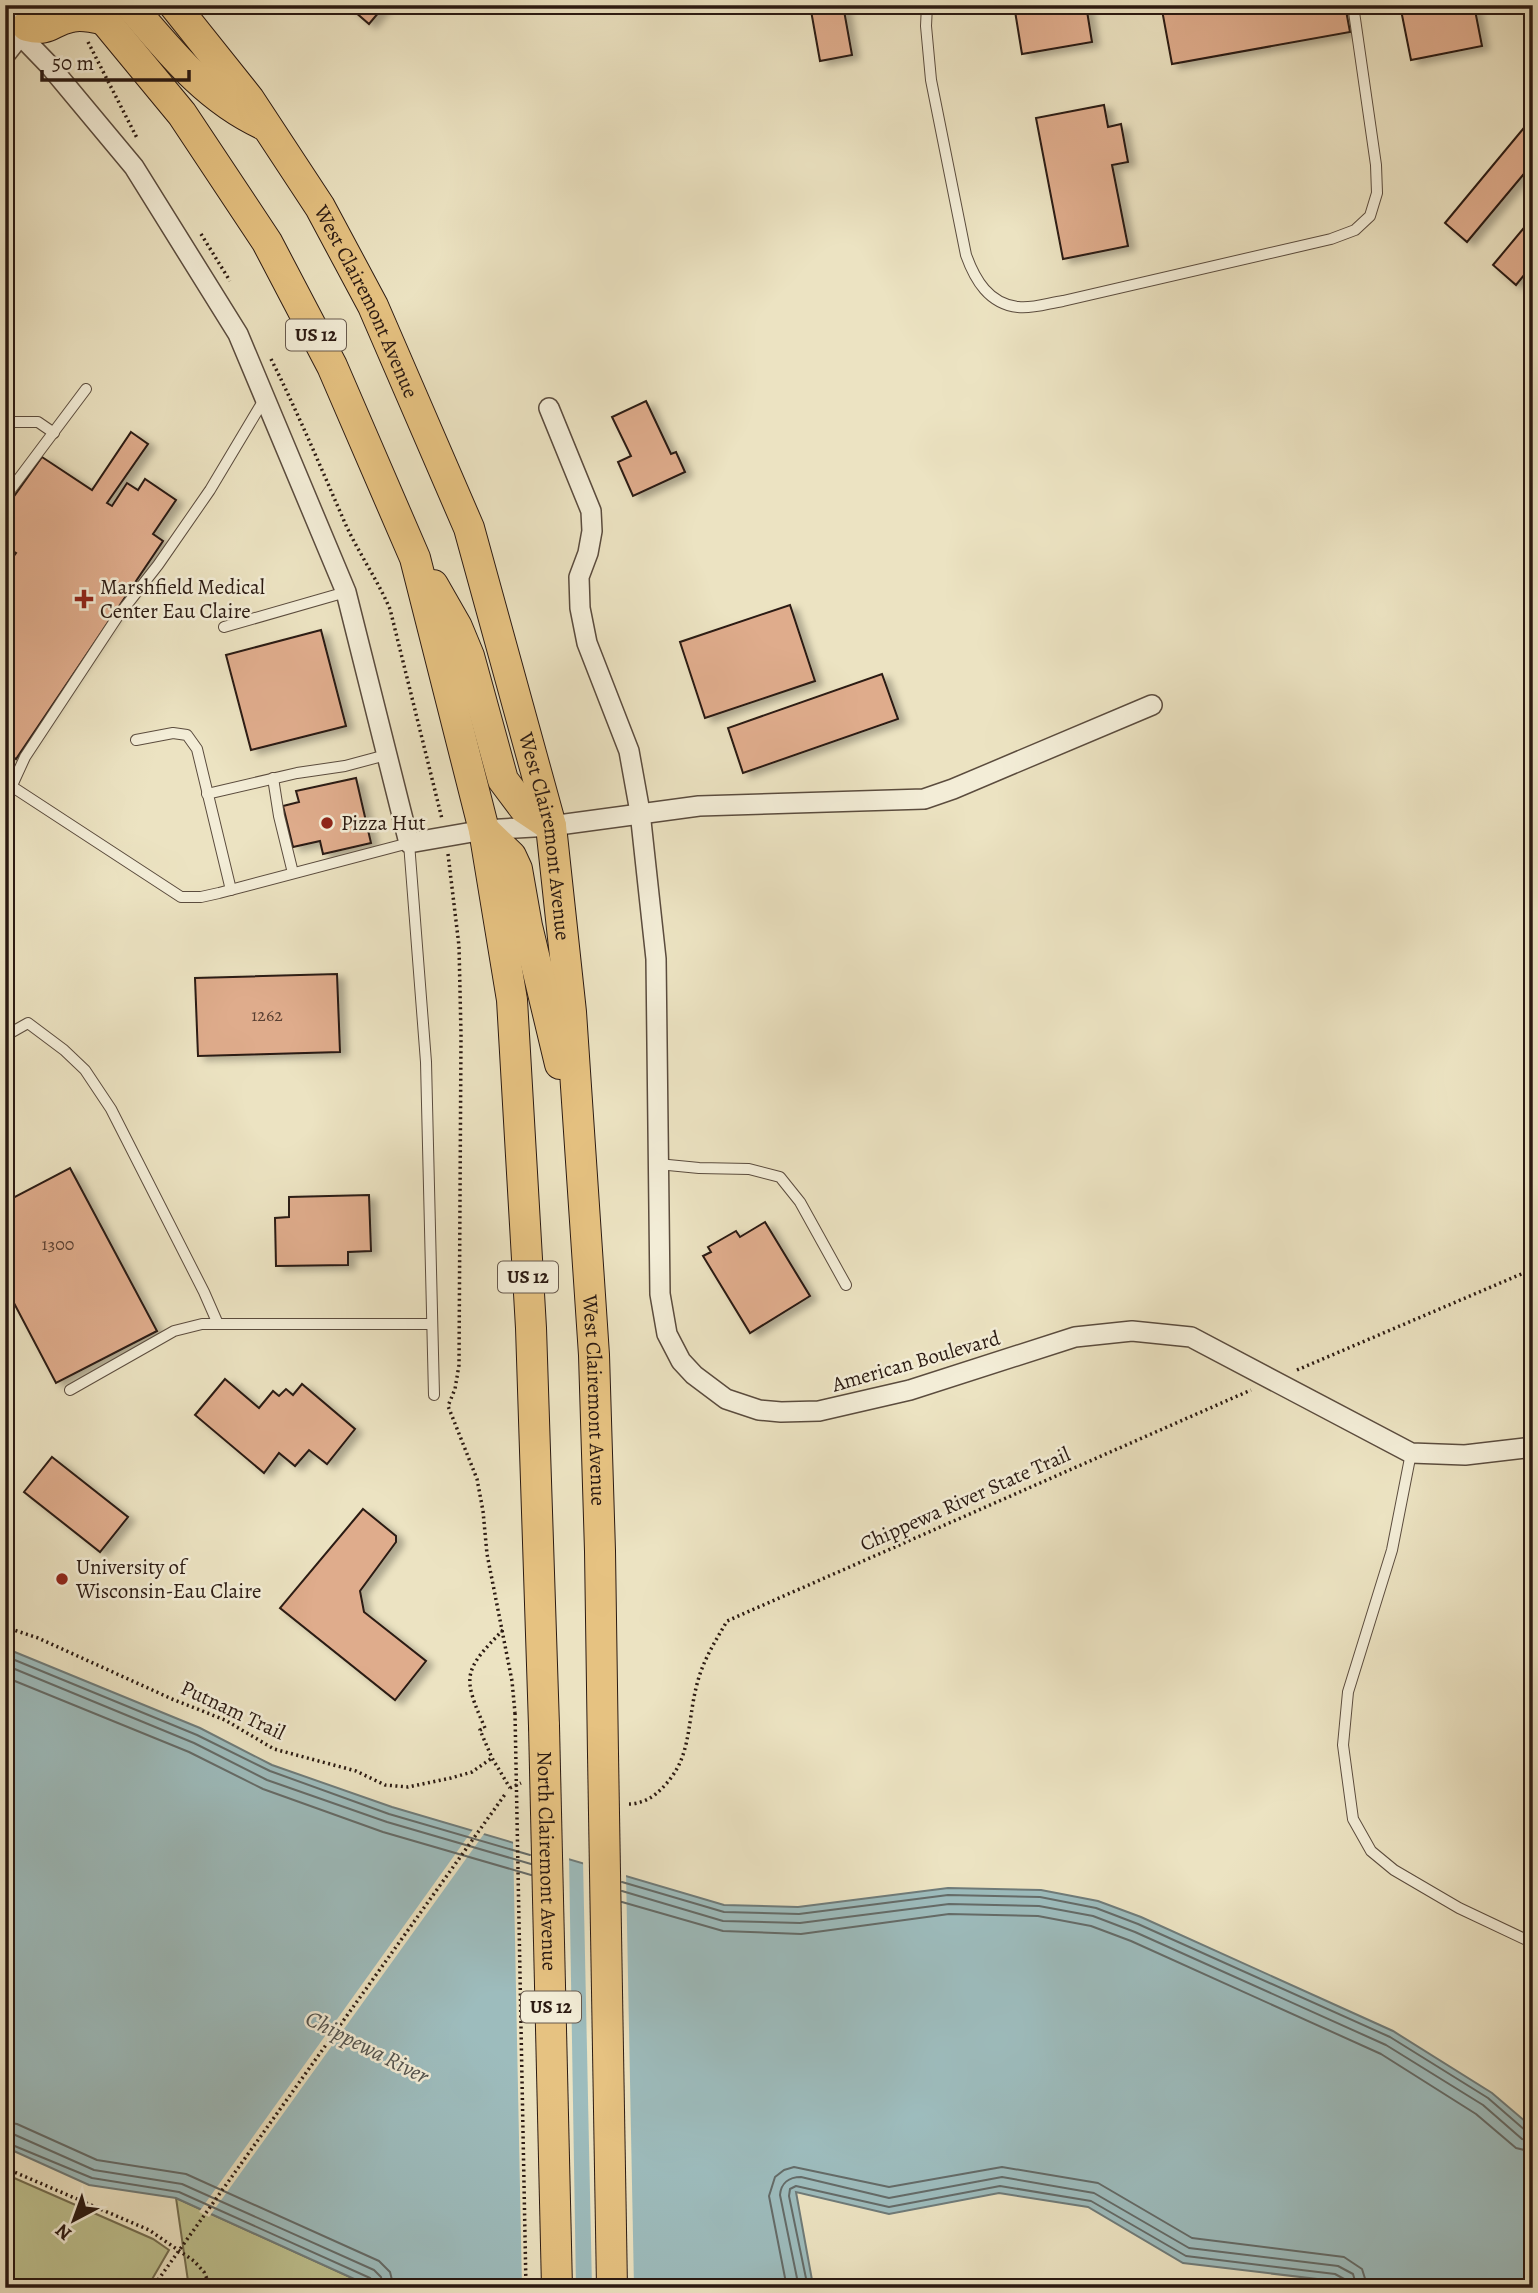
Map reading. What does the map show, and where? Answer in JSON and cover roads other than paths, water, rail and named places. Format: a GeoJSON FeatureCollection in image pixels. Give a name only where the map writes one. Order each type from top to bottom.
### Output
{"type":"FeatureCollection","features":[{"type":"Feature","properties":{"kind":"main road","name":"West Clairemont Avenue"},"geometry":{"type":"LineString","coordinates":[[174,5],[249,99],[320,207],[373,306],[469,528],[551,826],[571,1012],[594,1355],[600,1551],[612,2288]]}},
{"type":"Feature","properties":{"kind":"main road"},"geometry":{"type":"LineString","coordinates":[[18,18],[42,29],[69,17],[109,10],[228,106],[267,127]]}},
{"type":"Feature","properties":{"kind":"main road","name":"US 12"},"geometry":{"type":"LineString","coordinates":[[109,10],[267,242],[332,366],[415,558],[484,830]]}},
{"type":"Feature","properties":{"kind":"main road"},"geometry":{"type":"LineString","coordinates":[[415,558],[439,595],[469,656],[503,780],[524,808],[551,826]]}},
{"type":"Feature","properties":{"kind":"main road"},"geometry":{"type":"LineString","coordinates":[[484,830],[511,856],[517,869],[533,951],[579,1139]]}},
{"type":"Feature","properties":{"kind":"main road","name":"North Clairemont Avenue"},"geometry":{"type":"LineString","coordinates":[[484,830],[512,1000],[531,1328],[544,1726],[557,2288]]}},
{"type":"Feature","properties":{"kind":"street"},"geometry":{"type":"LineString","coordinates":[[5,55],[18,18]]}},
{"type":"Feature","properties":{"kind":"street"},"geometry":{"type":"LineString","coordinates":[[18,18],[49,65],[134,167],[238,334],[346,592],[409,843],[484,830],[551,826],[699,806],[924,799],[1152,705]]}},
{"type":"Feature","properties":{"kind":"street","name":"American Boulevard"},"geometry":{"type":"LineString","coordinates":[[549,408],[591,511],[592,531],[588,553],[579,577],[580,608],[587,643],[629,751],[640,813],[656,958],[660,1294],[667,1334],[681,1361],[694,1375],[726,1399],[740,1405],[781,1412],[819,1411],[910,1390],[1075,1337],[1132,1331],[1191,1336],[1411,1453],[1465,1455],[1533,1447]]}},
{"type":"Feature","properties":{"kind":"lane"},"geometry":{"type":"LineString","coordinates":[[927,5],[926,26],[932,80],[965,256],[975,280],[997,301],[1020,308],[1063,301],[1331,239],[1355,230],[1370,216],[1377,184],[1353,5]]}},
{"type":"Feature","properties":{"kind":"lane"},"geometry":{"type":"LineString","coordinates":[[5,497],[86,389]]}},
{"type":"Feature","properties":{"kind":"lane"},"geometry":{"type":"LineString","coordinates":[[5,811],[8,783],[118,616],[158,565],[210,490],[265,398]]}},
{"type":"Feature","properties":{"kind":"lane"},"geometry":{"type":"LineString","coordinates":[[5,422],[38,422],[54,433]]}},
{"type":"Feature","properties":{"kind":"lane"},"geometry":{"type":"LineString","coordinates":[[224,627],[346,592]]}},
{"type":"Feature","properties":{"kind":"lane"},"geometry":{"type":"LineString","coordinates":[[136,740],[173,733],[187,735],[197,749],[231,890]]}},
{"type":"Feature","properties":{"kind":"lane"},"geometry":{"type":"LineString","coordinates":[[207,794],[386,755]]}},
{"type":"Feature","properties":{"kind":"lane"},"geometry":{"type":"LineString","coordinates":[[273,778],[293,873]]}},
{"type":"Feature","properties":{"kind":"lane"},"geometry":{"type":"LineString","coordinates":[[8,783],[176,895],[189,898],[231,890],[409,843],[426,1062],[434,1395]]}},
{"type":"Feature","properties":{"kind":"lane"},"geometry":{"type":"LineString","coordinates":[[5,1036],[28,1023],[85,1070],[125,1133],[218,1324]]}},
{"type":"Feature","properties":{"kind":"lane"},"geometry":{"type":"LineString","coordinates":[[658,1164],[750,1169],[780,1177],[800,1202],[846,1285]]}},
{"type":"Feature","properties":{"kind":"lane"},"geometry":{"type":"LineString","coordinates":[[70,1390],[174,1331],[194,1325],[432,1324]]}},
{"type":"Feature","properties":{"kind":"lane"},"geometry":{"type":"LineString","coordinates":[[1411,1453],[1392,1550],[1348,1692],[1343,1745],[1353,1819],[1371,1852],[1394,1870],[1459,1908],[1533,1943]]}},
{"type":"Feature","properties":{"kind":"water","name":"Chippewa River"},"geometry":{"type":"Polygon","coordinates":[[[5,1648],[200,1728],[272,1765],[392,1807],[724,1905],[798,1907],[948,1888],[1041,1890],[1098,1901],[1141,1917],[1393,2031],[1492,2093],[1533,2128],[1533,2288],[1347,2288],[1334,2281],[1183,2263],[1088,2207],[999,2193],[889,2214],[796,2192],[812,2280],[816,2288],[374,2288],[176,2198],[89,2185],[5,2147],[5,1648]]]}},
{"type":"Feature","properties":{"kind":"place","name":"Marshfield Medical Center Eau Claire"},"geometry":{"type":"Point","coordinates":[84,599]}},
{"type":"Feature","properties":{"kind":"place","name":"Pizza Hut"},"geometry":{"type":"Point","coordinates":[327,823]}},
{"type":"Feature","properties":{"kind":"place","name":"University of Wisconsin-Eau Claire"},"geometry":{"type":"Point","coordinates":[62,1579]}}]}
